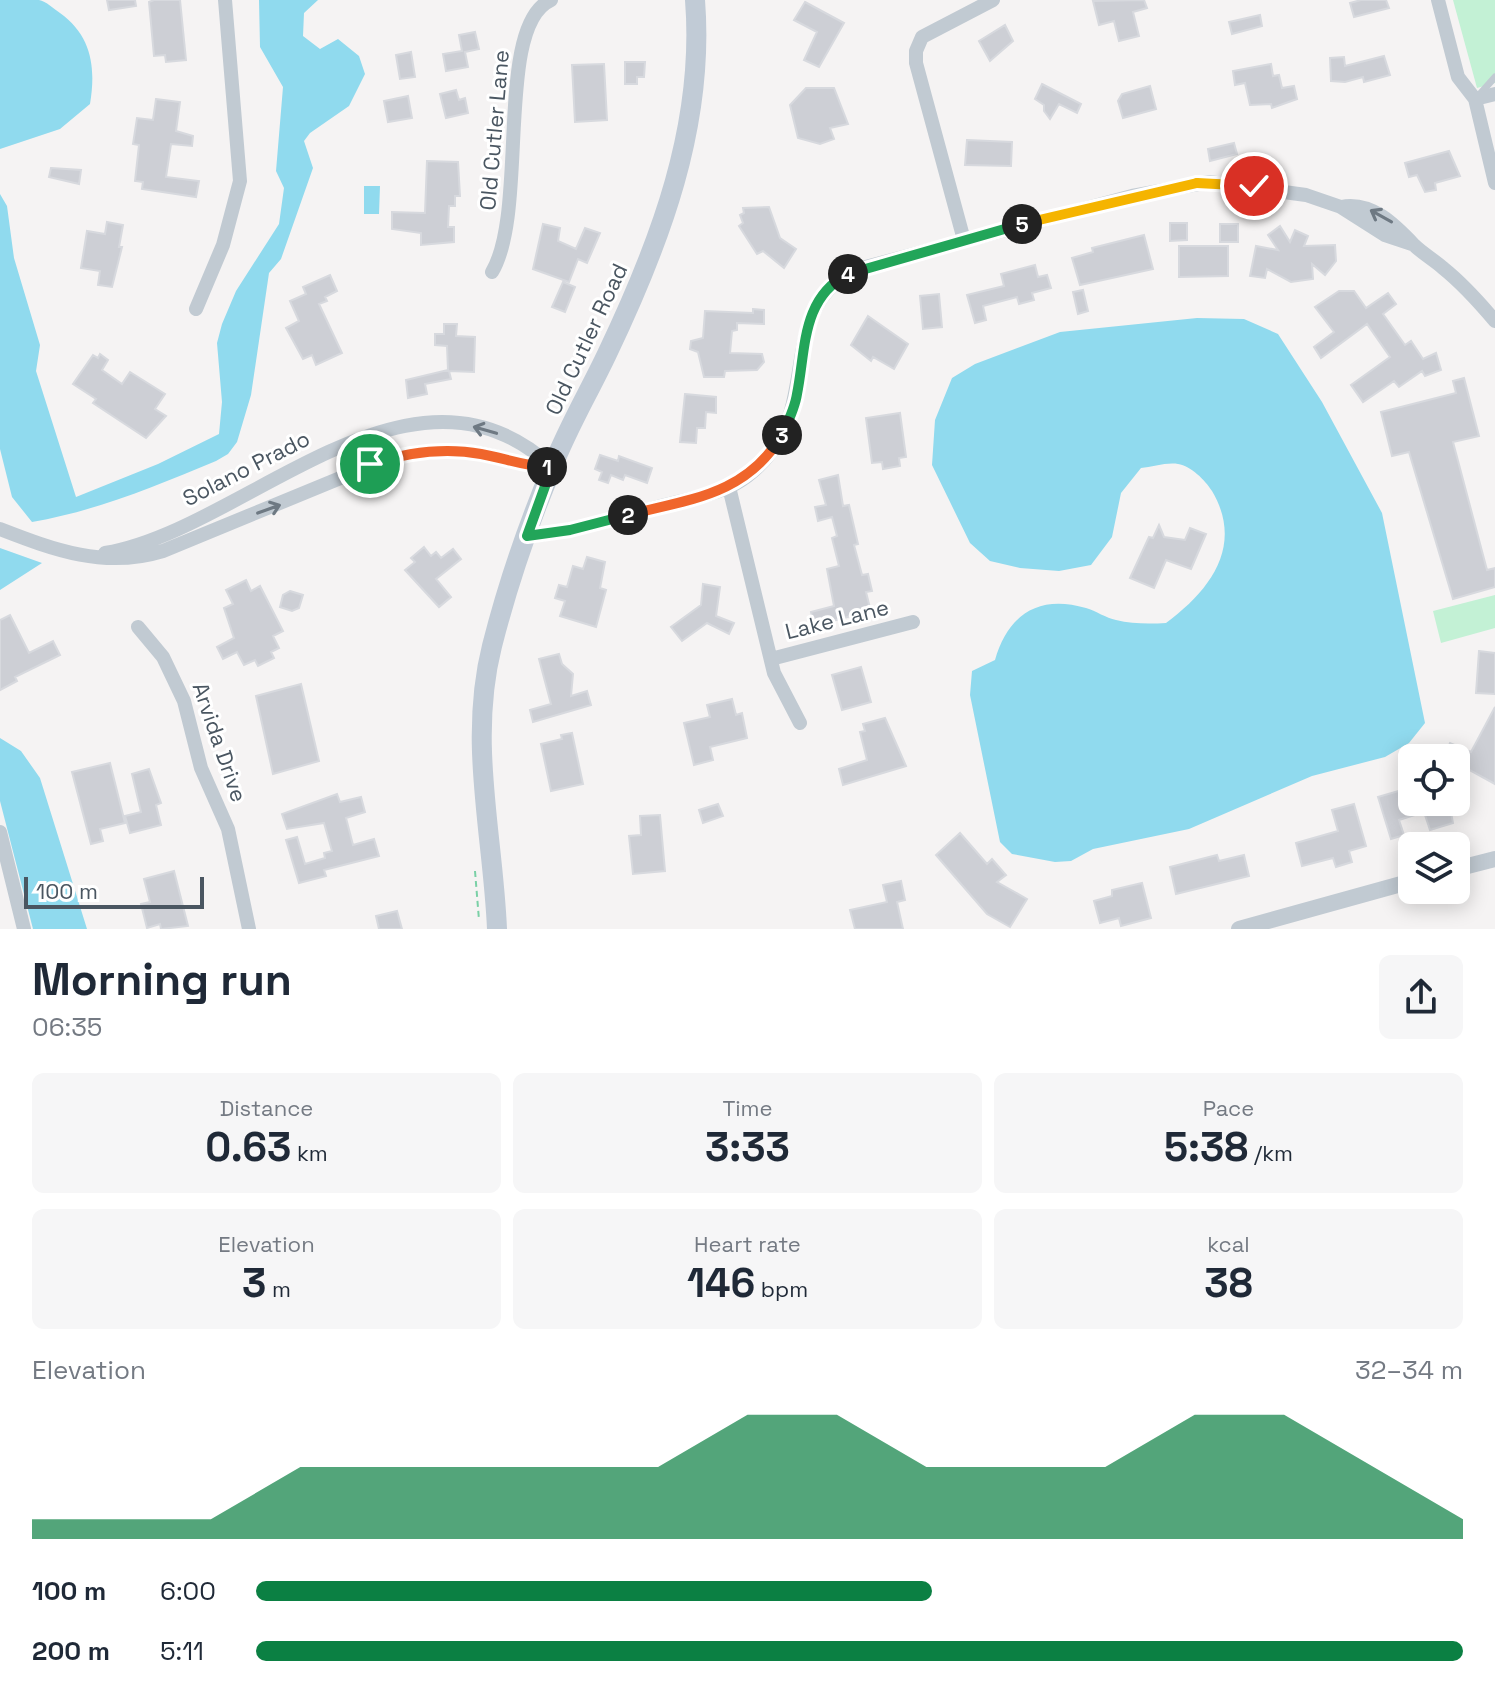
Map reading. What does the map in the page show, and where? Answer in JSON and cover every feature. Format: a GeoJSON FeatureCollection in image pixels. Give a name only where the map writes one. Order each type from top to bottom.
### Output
{"type":"FeatureCollection","features":[{"type":"Feature","properties":{"kind":"main road","name":"Old Cutler Road"},"geometry":{"type":"LineString","coordinates":[[497,929],[480,741],[492,647],[552,467],[658,239],[678,175],[695,74],[695,0]]}},
{"type":"Feature","properties":{"kind":"street"},"geometry":{"type":"LineString","coordinates":[[196,309],[223,245],[240,181],[225,0]]}},
{"type":"Feature","properties":{"kind":"street","name":"Old Cutler Lane"},"geometry":{"type":"LineString","coordinates":[[492,272],[503,254],[507,231],[516,130],[514,95],[524,34],[539,6],[551,0]]}},
{"type":"Feature","properties":{"kind":"street"},"geometry":{"type":"LineString","coordinates":[[964,240],[916,63],[916,51],[922,37],[993,0]]}},
{"type":"Feature","properties":{"kind":"street"},"geometry":{"type":"LineString","coordinates":[[1438,0],[1458,77],[1475,99],[1495,183]]}},
{"type":"Feature","properties":{"kind":"street"},"geometry":{"type":"LineString","coordinates":[[1475,99],[1495,94]]}},
{"type":"Feature","properties":{"kind":"street"},"geometry":{"type":"LineString","coordinates":[[527,536],[570,530],[729,487],[758,466],[782,435],[797,394],[806,331],[831,284],[862,268],[1132,196],[1200,183],[1274,189],[1341,207],[1385,235],[1412,244],[1462,285],[1495,321]]}},
{"type":"Feature","properties":{"kind":"street","name":"Solano Prado"},"geometry":{"type":"LineString","coordinates":[[97,556],[157,536],[257,490],[299,463],[344,443],[385,431],[434,423],[468,426],[533,449],[552,467]]}},
{"type":"Feature","properties":{"kind":"street"},"geometry":{"type":"LineString","coordinates":[[385,431],[389,458]]}},
{"type":"Feature","properties":{"kind":"street","name":"Solano Prado"},"geometry":{"type":"LineString","coordinates":[[0,529],[58,551],[116,560],[163,551],[389,458],[430,452],[475,453],[526,467],[552,467]]}},
{"type":"Feature","properties":{"kind":"street"},"geometry":{"type":"LineString","coordinates":[[729,487],[774,673],[800,723]]}},
{"type":"Feature","properties":{"kind":"street"},"geometry":{"type":"LineString","coordinates":[[226,505],[232,521]]}},
{"type":"Feature","properties":{"kind":"street"},"geometry":{"type":"LineString","coordinates":[[157,536],[163,551]]}},
{"type":"Feature","properties":{"kind":"street","name":"Lake Lane"},"geometry":{"type":"LineString","coordinates":[[771,659],[913,622]]}},
{"type":"Feature","properties":{"kind":"street","name":"Arvida Drive"},"geometry":{"type":"LineString","coordinates":[[138,627],[163,657],[184,701],[201,768],[228,829],[249,929]]}},
{"type":"Feature","properties":{"kind":"street"},"geometry":{"type":"LineString","coordinates":[[0,832],[24,929]]}},
{"type":"Feature","properties":{"kind":"street"},"geometry":{"type":"LineString","coordinates":[[1470,865],[1495,859]]}},
{"type":"Feature","properties":{"kind":"street"},"geometry":{"type":"LineString","coordinates":[[1239,929],[1398,885]]}},
{"type":"Feature","properties":{"kind":"lane"},"geometry":{"type":"LineString","coordinates":[[1475,99],[1495,77]]}},
{"type":"Feature","properties":{"kind":"green space"},"geometry":{"type":"Polygon","coordinates":[[[1453,0],[1495,0],[1495,83],[1477,88],[1453,0]]]}},
{"type":"Feature","properties":{"kind":"green space"},"geometry":{"type":"Polygon","coordinates":[[[1495,595],[1495,628],[1441,643],[1433,611],[1495,595]]]}},
{"type":"Feature","properties":{"kind":"water"},"geometry":{"type":"Polygon","coordinates":[[[0,0],[39,0],[71,22],[85,42],[92,65],[92,78],[90,104],[60,129],[0,149],[0,0]]]}},
{"type":"Feature","properties":{"kind":"water"},"geometry":{"type":"Polygon","coordinates":[[[259,0],[318,0],[304,13],[303,36],[320,49],[338,39],[359,56],[365,74],[349,106],[310,133],[304,141],[313,168],[281,259],[269,273],[251,395],[237,442],[228,454],[216,461],[148,488],[103,504],[32,522],[12,497],[0,449],[0,194],[7,206],[14,258],[40,345],[36,371],[76,497],[158,464],[219,434],[222,402],[217,343],[222,324],[236,291],[279,224],[284,188],[276,171],[283,87],[260,47],[259,0]]]}},
{"type":"Feature","properties":{"kind":"water"},"geometry":{"type":"Polygon","coordinates":[[[364,186],[380,186],[379,214],[364,214],[364,186]]]}},
{"type":"Feature","properties":{"kind":"water"},"geometry":{"type":"Polygon","coordinates":[[[1197,318],[1244,319],[1278,334],[1322,402],[1382,513],[1425,723],[1409,743],[1398,744],[1398,749],[1385,757],[1312,776],[1189,829],[1093,849],[1071,861],[1055,862],[1012,854],[1000,842],[970,695],[972,671],[995,660],[1008,631],[1017,620],[1040,606],[1069,604],[1122,621],[1166,623],[1209,581],[1223,548],[1225,530],[1212,491],[1193,471],[1174,464],[1141,468],[1121,493],[1112,537],[1091,565],[1059,571],[1020,568],[990,561],[970,543],[932,465],[935,420],[952,378],[975,364],[1060,332],[1197,318]]]}},
{"type":"Feature","properties":{"kind":"water"},"geometry":{"type":"Polygon","coordinates":[[[0,548],[42,563],[0,590],[0,548]]]}},
{"type":"Feature","properties":{"kind":"water"},"geometry":{"type":"Polygon","coordinates":[[[0,738],[21,751],[40,778],[87,929],[33,929],[0,801],[0,738]]]}},
{"type":"Feature","properties":{"kind":"building"},"geometry":{"type":"Polygon","coordinates":[[[107,0],[135,0],[136,6],[109,10],[107,0]]]}},
{"type":"Feature","properties":{"kind":"building"},"geometry":{"type":"Polygon","coordinates":[[[180,0],[186,60],[166,62],[165,55],[154,56],[149,2],[180,0]]]}},
{"type":"Feature","properties":{"kind":"building"},"geometry":{"type":"Polygon","coordinates":[[[1144,0],[1147,8],[1133,12],[1139,36],[1119,41],[1114,21],[1099,25],[1093,1],[1144,0]]]}},
{"type":"Feature","properties":{"kind":"building"},"geometry":{"type":"Polygon","coordinates":[[[1386,0],[1389,8],[1354,17],[1350,3],[1386,0]]]}},
{"type":"Feature","properties":{"kind":"building"},"geometry":{"type":"Polygon","coordinates":[[[805,2],[844,23],[819,67],[804,60],[817,32],[794,20],[805,2]]]}},
{"type":"Feature","properties":{"kind":"building"},"geometry":{"type":"Polygon","coordinates":[[[1260,15],[1262,26],[1232,34],[1229,22],[1260,15]]]}},
{"type":"Feature","properties":{"kind":"building"},"geometry":{"type":"Polygon","coordinates":[[[1005,25],[1013,41],[990,61],[979,41],[1005,25]]]}},
{"type":"Feature","properties":{"kind":"building"},"geometry":{"type":"Polygon","coordinates":[[[475,32],[479,49],[465,52],[468,67],[446,71],[443,54],[462,51],[459,35],[475,32]]]}},
{"type":"Feature","properties":{"kind":"building"},"geometry":{"type":"Polygon","coordinates":[[[411,52],[415,77],[400,79],[396,55],[411,52]]]}},
{"type":"Feature","properties":{"kind":"building"},"geometry":{"type":"Polygon","coordinates":[[[1384,56],[1390,75],[1364,82],[1363,77],[1345,82],[1331,81],[1330,58],[1344,57],[1345,66],[1384,56]]]}},
{"type":"Feature","properties":{"kind":"building"},"geometry":{"type":"Polygon","coordinates":[[[625,62],[645,62],[644,77],[637,77],[637,84],[625,84],[625,62]]]}},
{"type":"Feature","properties":{"kind":"building"},"geometry":{"type":"Polygon","coordinates":[[[604,64],[607,120],[575,122],[572,65],[604,64]]]}},
{"type":"Feature","properties":{"kind":"building"},"geometry":{"type":"Polygon","coordinates":[[[1271,64],[1273,76],[1279,75],[1282,88],[1294,86],[1297,99],[1272,108],[1271,104],[1250,105],[1245,83],[1235,85],[1233,71],[1271,64]]]}},
{"type":"Feature","properties":{"kind":"building"},"geometry":{"type":"Polygon","coordinates":[[[1042,84],[1081,104],[1077,113],[1059,104],[1050,119],[1044,105],[1035,99],[1042,84]]]}},
{"type":"Feature","properties":{"kind":"building"},"geometry":{"type":"Polygon","coordinates":[[[1150,86],[1156,109],[1123,118],[1118,101],[1122,94],[1150,86]]]}},
{"type":"Feature","properties":{"kind":"building"},"geometry":{"type":"Polygon","coordinates":[[[806,88],[834,88],[848,124],[830,128],[834,139],[820,144],[798,138],[790,105],[806,88]]]}},
{"type":"Feature","properties":{"kind":"building"},"geometry":{"type":"Polygon","coordinates":[[[456,90],[459,100],[465,98],[468,113],[446,118],[440,94],[456,90]]]}},
{"type":"Feature","properties":{"kind":"building"},"geometry":{"type":"Polygon","coordinates":[[[408,96],[412,118],[388,122],[384,101],[408,96]]]}},
{"type":"Feature","properties":{"kind":"building"},"geometry":{"type":"Polygon","coordinates":[[[156,99],[180,102],[176,131],[193,136],[192,146],[171,144],[166,177],[199,181],[196,197],[142,189],[143,182],[135,181],[139,145],[133,144],[137,118],[153,120],[156,99]]]}},
{"type":"Feature","properties":{"kind":"building"},"geometry":{"type":"Polygon","coordinates":[[[967,140],[1012,142],[1011,166],[965,165],[967,140]]]}},
{"type":"Feature","properties":{"kind":"building"},"geometry":{"type":"Polygon","coordinates":[[[1234,143],[1237,154],[1210,161],[1208,149],[1234,143]]]}},
{"type":"Feature","properties":{"kind":"building"},"geometry":{"type":"Polygon","coordinates":[[[1449,151],[1460,176],[1435,183],[1436,190],[1425,192],[1417,175],[1409,177],[1405,163],[1449,151]]]}},
{"type":"Feature","properties":{"kind":"building"},"geometry":{"type":"Polygon","coordinates":[[[427,161],[458,162],[460,196],[455,196],[455,206],[449,206],[448,227],[454,227],[454,242],[421,245],[421,233],[392,229],[392,212],[425,213],[427,161]]]}},
{"type":"Feature","properties":{"kind":"building"},"geometry":{"type":"Polygon","coordinates":[[[51,168],[81,170],[79,184],[49,177],[51,168]]]}},
{"type":"Feature","properties":{"kind":"building"},"geometry":{"type":"Polygon","coordinates":[[[769,207],[780,238],[796,249],[784,268],[763,251],[757,254],[739,226],[743,223],[740,215],[744,213],[743,208],[769,207]]]}},
{"type":"Feature","properties":{"kind":"building"},"geometry":{"type":"Polygon","coordinates":[[[107,222],[123,225],[119,247],[122,247],[112,287],[98,285],[100,271],[81,268],[87,231],[105,234],[107,222]]]}},
{"type":"Feature","properties":{"kind":"building"},"geometry":{"type":"Polygon","coordinates":[[[1170,223],[1187,223],[1187,240],[1170,241],[1170,223]]]}},
{"type":"Feature","properties":{"kind":"building"},"geometry":{"type":"Polygon","coordinates":[[[543,224],[560,228],[558,241],[576,249],[585,228],[600,233],[587,263],[578,259],[569,282],[533,269],[543,224]]]}},
{"type":"Feature","properties":{"kind":"building"},"geometry":{"type":"Polygon","coordinates":[[[1220,224],[1238,224],[1238,242],[1220,242],[1220,224]]]}},
{"type":"Feature","properties":{"kind":"building"},"geometry":{"type":"Polygon","coordinates":[[[1280,226],[1290,242],[1295,230],[1308,236],[1304,246],[1335,245],[1336,261],[1325,275],[1312,264],[1313,279],[1291,282],[1267,269],[1265,278],[1250,276],[1256,246],[1278,250],[1268,235],[1280,226]]]}},
{"type":"Feature","properties":{"kind":"building"},"geometry":{"type":"Polygon","coordinates":[[[1144,235],[1153,269],[1080,285],[1072,258],[1093,252],[1092,248],[1144,235]]]}},
{"type":"Feature","properties":{"kind":"building"},"geometry":{"type":"Polygon","coordinates":[[[1179,246],[1228,246],[1228,276],[1179,277],[1179,246]]]}},
{"type":"Feature","properties":{"kind":"building"},"geometry":{"type":"Polygon","coordinates":[[[1035,265],[1038,277],[1047,275],[1051,288],[1032,293],[1034,300],[1019,304],[1017,297],[983,306],[986,320],[975,323],[967,295],[1004,286],[1001,274],[1035,265]]]}},
{"type":"Feature","properties":{"kind":"building"},"geometry":{"type":"Polygon","coordinates":[[[330,275],[337,291],[319,304],[342,353],[316,365],[312,355],[303,359],[286,328],[299,321],[290,301],[306,294],[303,287],[330,275]]]}},
{"type":"Feature","properties":{"kind":"building"},"geometry":{"type":"Polygon","coordinates":[[[563,282],[575,287],[565,312],[552,307],[563,282]]]}},
{"type":"Feature","properties":{"kind":"building"},"geometry":{"type":"Polygon","coordinates":[[[1083,290],[1088,311],[1078,314],[1073,292],[1083,290]]]}},
{"type":"Feature","properties":{"kind":"building"},"geometry":{"type":"Polygon","coordinates":[[[1339,291],[1354,291],[1366,308],[1388,293],[1396,304],[1383,314],[1405,345],[1411,341],[1423,359],[1436,353],[1441,370],[1425,376],[1422,371],[1399,387],[1394,381],[1363,402],[1351,385],[1390,357],[1367,324],[1321,358],[1314,347],[1334,332],[1315,307],[1339,291]]]}},
{"type":"Feature","properties":{"kind":"building"},"geometry":{"type":"Polygon","coordinates":[[[939,294],[942,327],[923,329],[920,296],[939,294]]]}},
{"type":"Feature","properties":{"kind":"building"},"geometry":{"type":"Polygon","coordinates":[[[753,309],[764,310],[764,324],[737,323],[737,330],[732,331],[730,353],[762,354],[764,362],[757,370],[725,371],[724,377],[704,377],[698,352],[690,349],[691,341],[703,338],[705,311],[753,313],[753,309]]]}},
{"type":"Feature","properties":{"kind":"building"},"geometry":{"type":"Polygon","coordinates":[[[868,316],[908,344],[894,369],[873,357],[871,361],[851,345],[868,316]]]}},
{"type":"Feature","properties":{"kind":"building"},"geometry":{"type":"Polygon","coordinates":[[[444,324],[457,324],[456,336],[475,337],[474,372],[449,371],[451,379],[425,384],[427,394],[408,398],[406,380],[448,370],[447,346],[435,345],[435,334],[444,334],[444,324]]]}},
{"type":"Feature","properties":{"kind":"building"},"geometry":{"type":"Polygon","coordinates":[[[100,354],[108,360],[102,370],[122,384],[130,372],[165,394],[155,409],[166,416],[146,438],[93,403],[96,399],[73,384],[93,355],[98,358],[100,354]]]}},
{"type":"Feature","properties":{"kind":"building"},"geometry":{"type":"Polygon","coordinates":[[[1464,378],[1479,436],[1453,442],[1487,570],[1495,568],[1495,587],[1453,599],[1409,452],[1392,456],[1381,412],[1456,393],[1453,381],[1464,378]]]}},
{"type":"Feature","properties":{"kind":"building"},"geometry":{"type":"Polygon","coordinates":[[[685,394],[716,397],[716,413],[706,412],[705,428],[697,428],[696,443],[680,442],[685,394]]]}},
{"type":"Feature","properties":{"kind":"building"},"geometry":{"type":"Polygon","coordinates":[[[900,413],[906,457],[899,458],[900,466],[883,469],[882,462],[872,463],[866,418],[900,413]]]}},
{"type":"Feature","properties":{"kind":"building"},"geometry":{"type":"Polygon","coordinates":[[[600,455],[618,461],[619,456],[652,468],[647,483],[625,475],[623,480],[611,475],[608,483],[599,480],[602,472],[595,469],[600,455]]]}},
{"type":"Feature","properties":{"kind":"building"},"geometry":{"type":"Polygon","coordinates":[[[838,475],[843,506],[849,505],[862,575],[868,574],[872,591],[866,592],[870,608],[866,612],[814,626],[811,612],[834,606],[827,569],[839,566],[832,538],[837,536],[832,517],[818,521],[815,507],[826,505],[819,480],[838,475]]]}},
{"type":"Feature","properties":{"kind":"building"},"geometry":{"type":"Polygon","coordinates":[[[1159,525],[1164,537],[1185,540],[1190,528],[1206,534],[1191,569],[1166,560],[1154,588],[1130,578],[1149,537],[1153,538],[1159,525]]]}},
{"type":"Feature","properties":{"kind":"building"},"geometry":{"type":"Polygon","coordinates":[[[424,547],[431,556],[436,552],[441,558],[453,549],[461,559],[436,579],[451,597],[439,607],[405,570],[415,562],[411,558],[424,547]]]}},
{"type":"Feature","properties":{"kind":"building"},"geometry":{"type":"Polygon","coordinates":[[[587,557],[605,562],[600,588],[606,590],[596,627],[560,616],[565,601],[555,598],[559,585],[567,587],[573,566],[583,569],[587,557]]]}},
{"type":"Feature","properties":{"kind":"building"},"geometry":{"type":"Polygon","coordinates":[[[246,580],[251,591],[260,586],[283,631],[273,636],[279,648],[271,652],[274,658],[258,666],[255,660],[244,665],[237,652],[223,659],[217,647],[234,638],[224,608],[233,604],[226,590],[246,580]]]}},
{"type":"Feature","properties":{"kind":"building"},"geometry":{"type":"Polygon","coordinates":[[[703,584],[720,587],[716,616],[734,623],[729,634],[707,623],[682,641],[671,627],[701,605],[703,584]]]}},
{"type":"Feature","properties":{"kind":"building"},"geometry":{"type":"Polygon","coordinates":[[[290,591],[303,595],[299,608],[292,611],[280,607],[283,595],[290,591]]]}},
{"type":"Feature","properties":{"kind":"building"},"geometry":{"type":"Polygon","coordinates":[[[10,615],[29,653],[53,641],[60,655],[15,677],[17,681],[0,690],[0,620],[10,615]]]}},
{"type":"Feature","properties":{"kind":"building"},"geometry":{"type":"Polygon","coordinates":[[[1479,651],[1495,653],[1495,694],[1476,693],[1479,651]]]}},
{"type":"Feature","properties":{"kind":"building"},"geometry":{"type":"Polygon","coordinates":[[[559,654],[562,664],[573,674],[571,696],[587,691],[591,705],[533,722],[530,710],[551,704],[539,659],[559,654]]]}},
{"type":"Feature","properties":{"kind":"building"},"geometry":{"type":"Polygon","coordinates":[[[861,667],[871,702],[842,710],[832,675],[861,667]]]}},
{"type":"Feature","properties":{"kind":"building"},"geometry":{"type":"Polygon","coordinates":[[[301,684],[319,761],[273,774],[256,696],[301,684]]]}},
{"type":"Feature","properties":{"kind":"building"},"geometry":{"type":"Polygon","coordinates":[[[732,699],[736,715],[742,713],[747,738],[710,747],[713,760],[694,765],[684,723],[710,717],[707,705],[732,699]]]}},
{"type":"Feature","properties":{"kind":"building"},"geometry":{"type":"Polygon","coordinates":[[[1495,707],[1495,784],[1470,770],[1471,752],[1495,707]]]}},
{"type":"Feature","properties":{"kind":"building"},"geometry":{"type":"Polygon","coordinates":[[[885,718],[906,766],[843,785],[839,769],[867,760],[860,732],[865,731],[863,724],[885,718]]]}},
{"type":"Feature","properties":{"kind":"building"},"geometry":{"type":"Polygon","coordinates":[[[572,733],[583,784],[551,791],[541,744],[572,733]]]}},
{"type":"Feature","properties":{"kind":"building"},"geometry":{"type":"Polygon","coordinates":[[[110,763],[125,823],[100,829],[103,841],[91,844],[72,772],[110,763]]]}},
{"type":"Feature","properties":{"kind":"building"},"geometry":{"type":"Polygon","coordinates":[[[149,769],[161,803],[156,805],[161,825],[130,833],[125,816],[141,812],[132,774],[149,769]]]}},
{"type":"Feature","properties":{"kind":"building"},"geometry":{"type":"Polygon","coordinates":[[[1398,791],[1398,816],[1412,816],[1399,820],[1403,832],[1398,832],[1398,837],[1391,839],[1378,797],[1398,791]]]}},
{"type":"Feature","properties":{"kind":"building"},"geometry":{"type":"Polygon","coordinates":[[[337,794],[340,802],[361,797],[365,812],[346,818],[353,845],[374,839],[379,856],[324,870],[326,876],[299,883],[286,840],[297,837],[305,864],[325,858],[324,853],[332,851],[324,823],[287,829],[282,814],[337,794]]]}},
{"type":"Feature","properties":{"kind":"building"},"geometry":{"type":"Polygon","coordinates":[[[718,804],[723,816],[703,823],[699,810],[718,804]]]}},
{"type":"Feature","properties":{"kind":"building"},"geometry":{"type":"Polygon","coordinates":[[[1354,804],[1366,846],[1349,851],[1352,862],[1336,867],[1333,858],[1302,866],[1296,843],[1338,831],[1332,810],[1354,804]]]}},
{"type":"Feature","properties":{"kind":"building"},"geometry":{"type":"Polygon","coordinates":[[[660,815],[665,871],[633,874],[629,836],[641,835],[640,816],[660,815]]]}},
{"type":"Feature","properties":{"kind":"building"},"geometry":{"type":"Polygon","coordinates":[[[1425,816],[1452,816],[1453,823],[1430,830],[1425,816]]]}},
{"type":"Feature","properties":{"kind":"building"},"geometry":{"type":"Polygon","coordinates":[[[960,833],[987,864],[992,859],[1006,875],[997,882],[1027,899],[1010,927],[987,914],[936,855],[960,833]]]}},
{"type":"Feature","properties":{"kind":"building"},"geometry":{"type":"Polygon","coordinates":[[[1217,855],[1219,861],[1244,855],[1249,876],[1176,894],[1170,867],[1217,855]]]}},
{"type":"Feature","properties":{"kind":"building"},"geometry":{"type":"Polygon","coordinates":[[[174,871],[188,926],[161,929],[160,924],[147,928],[141,904],[150,902],[144,879],[174,871]]]}},
{"type":"Feature","properties":{"kind":"building"},"geometry":{"type":"Polygon","coordinates":[[[901,881],[905,900],[897,902],[903,929],[855,929],[850,910],[887,902],[883,885],[901,881]]]}},
{"type":"Feature","properties":{"kind":"building"},"geometry":{"type":"Polygon","coordinates":[[[1142,883],[1151,918],[1121,926],[1119,918],[1100,923],[1094,901],[1112,896],[1112,890],[1142,883]]]}},
{"type":"Feature","properties":{"kind":"building"},"geometry":{"type":"Polygon","coordinates":[[[397,911],[402,929],[379,929],[376,916],[397,911]]]}},
{"type":"Feature","properties":{"kind":"route"},"geometry":{"type":"LineString","coordinates":[[370,464],[402,455],[456,452],[499,457],[526,467],[552,467],[527,536],[570,530],[721,490],[751,473],[782,435],[794,408],[806,331],[825,291],[840,278],[893,259],[1132,196],[1200,183],[1254,186]]}}]}
